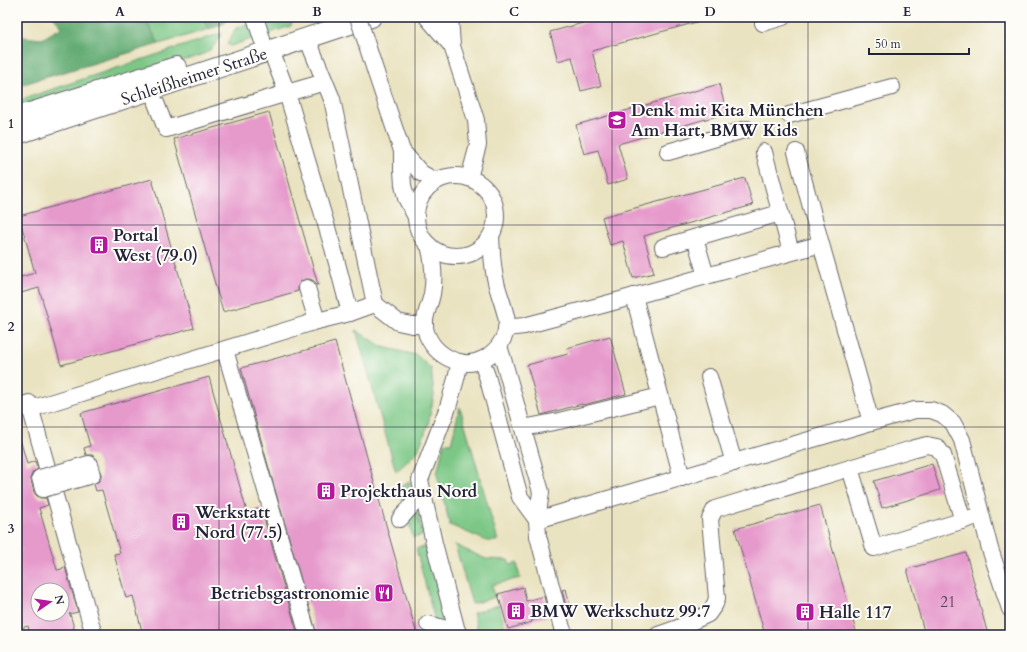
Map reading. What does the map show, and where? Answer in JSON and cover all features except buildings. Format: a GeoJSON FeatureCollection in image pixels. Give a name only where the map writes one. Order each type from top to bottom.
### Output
{"type":"FeatureCollection","features":[{"type":"Feature","properties":{"kind":"main road","name":"Schleißheimer Straße"},"geometry":{"type":"LineString","coordinates":[[17,117],[330,17]]}},
{"type":"Feature","properties":{"kind":"main road","name":"Schleißheimer Straße"},"geometry":{"type":"LineString","coordinates":[[17,134],[371,17]]}},
{"type":"Feature","properties":{"kind":"street"},"geometry":{"type":"LineString","coordinates":[[255,17],[262,39]]}},
{"type":"Feature","properties":{"kind":"street"},"geometry":{"type":"LineString","coordinates":[[358,17],[402,151],[403,185],[406,198],[416,217]]}},
{"type":"Feature","properties":{"kind":"street"},"geometry":{"type":"LineString","coordinates":[[427,17],[452,46]]}},
{"type":"Feature","properties":{"kind":"street"},"geometry":{"type":"LineString","coordinates":[[450,17],[452,46],[476,120],[478,145],[469,178]]}},
{"type":"Feature","properties":{"kind":"street"},"geometry":{"type":"LineString","coordinates":[[763,23],[783,17]]}},
{"type":"Feature","properties":{"kind":"street"},"geometry":{"type":"LineString","coordinates":[[307,38],[332,99],[375,304],[398,322],[412,325],[425,325]]}},
{"type":"Feature","properties":{"kind":"street"},"geometry":{"type":"LineString","coordinates":[[276,62],[287,93],[333,248],[350,313]]}},
{"type":"Feature","properties":{"kind":"street"},"geometry":{"type":"LineString","coordinates":[[156,103],[166,129],[259,108],[287,93],[325,82]]}},
{"type":"Feature","properties":{"kind":"street"},"geometry":{"type":"LineString","coordinates":[[789,115],[892,87]]}},
{"type":"Feature","properties":{"kind":"street"},"geometry":{"type":"LineString","coordinates":[[668,152],[747,129]]}},
{"type":"Feature","properties":{"kind":"street"},"geometry":{"type":"LineString","coordinates":[[402,151],[421,173],[436,181]]}},
{"type":"Feature","properties":{"kind":"street"},"geometry":{"type":"LineString","coordinates":[[764,152],[791,252]]}},
{"type":"Feature","properties":{"kind":"street"},"geometry":{"type":"LineString","coordinates":[[796,152],[871,422]]}},
{"type":"Feature","properties":{"kind":"street"},"geometry":{"type":"LineString","coordinates":[[462,176],[469,178],[483,186],[494,202],[496,222],[494,229],[486,243],[470,254],[451,256],[438,252],[429,246],[420,234],[418,228],[416,217],[417,206],[421,196],[427,188],[436,181],[446,177],[462,176]]}},
{"type":"Feature","properties":{"kind":"street"},"geometry":{"type":"LineString","coordinates":[[663,247],[780,213]]}},
{"type":"Feature","properties":{"kind":"street"},"geometry":{"type":"LineString","coordinates":[[429,246],[432,261],[433,280],[432,294],[427,308],[425,325],[426,333],[434,348],[440,354],[460,362],[472,362],[481,360],[492,353],[499,346],[504,335],[507,321],[495,280],[490,236]]}},
{"type":"Feature","properties":{"kind":"street"},"geometry":{"type":"LineString","coordinates":[[695,238],[706,276]]}},
{"type":"Feature","properties":{"kind":"street"},"geometry":{"type":"LineString","coordinates":[[506,328],[524,326],[821,244]]}},
{"type":"Feature","properties":{"kind":"street"},"geometry":{"type":"LineString","coordinates":[[307,288],[317,322]]}},
{"type":"Feature","properties":{"kind":"street"},"geometry":{"type":"LineString","coordinates":[[634,296],[682,478]]}},
{"type":"Feature","properties":{"kind":"street"},"geometry":{"type":"LineString","coordinates":[[94,635],[24,408],[350,313],[375,304]]}},
{"type":"Feature","properties":{"kind":"street"},"geometry":{"type":"LineString","coordinates":[[499,346],[540,492],[537,520],[538,536],[562,633]]}},
{"type":"Feature","properties":{"kind":"street"},"geometry":{"type":"LineString","coordinates":[[225,350],[308,635]]}},
{"type":"Feature","properties":{"kind":"street"},"geometry":{"type":"LineString","coordinates":[[481,360],[487,376],[520,497],[537,520]]}},
{"type":"Feature","properties":{"kind":"street"},"geometry":{"type":"LineString","coordinates":[[458,633],[434,543],[420,480],[448,407],[460,362]]}},
{"type":"Feature","properties":{"kind":"street"},"geometry":{"type":"LineString","coordinates":[[709,378],[734,463]]}},
{"type":"Feature","properties":{"kind":"street"},"geometry":{"type":"LineString","coordinates":[[523,428],[559,421],[660,396]]}},
{"type":"Feature","properties":{"kind":"street"},"geometry":{"type":"LineString","coordinates":[[537,520],[871,422],[915,410],[930,410],[942,414],[953,424],[962,440],[990,548],[1010,609]]}},
{"type":"Feature","properties":{"kind":"street"},"geometry":{"type":"LineString","coordinates":[[658,635],[678,628],[708,614],[715,604],[717,598],[710,519],[715,509],[927,445],[937,447],[943,455],[963,521]]}},
{"type":"Feature","properties":{"kind":"street"},"geometry":{"type":"LineString","coordinates":[[850,468],[874,548],[981,515]]}},
{"type":"Feature","properties":{"kind":"street"},"geometry":{"type":"LineString","coordinates":[[400,519],[423,493]]}},
{"type":"Feature","properties":{"kind":"street"},"geometry":{"type":"LineString","coordinates":[[428,624],[458,633]]}},
{"type":"Feature","properties":{"kind":"green space"},"geometry":{"type":"Polygon","coordinates":[[[53,17],[145,17],[159,44],[17,86],[17,39],[23,37],[42,39],[62,27],[53,17]]]}},
{"type":"Feature","properties":{"kind":"green space"},"geometry":{"type":"Polygon","coordinates":[[[145,17],[208,17],[203,20],[209,29],[159,44],[145,17]]]}},
{"type":"Feature","properties":{"kind":"green space"},"geometry":{"type":"Polygon","coordinates":[[[208,17],[230,17],[224,24],[209,29],[203,20],[208,17]]]}},
{"type":"Feature","properties":{"kind":"green space"},"geometry":{"type":"Polygon","coordinates":[[[270,17],[279,17],[292,22],[291,26],[231,46],[227,44],[236,28],[270,17]]]}},
{"type":"Feature","properties":{"kind":"green space"},"geometry":{"type":"Polygon","coordinates":[[[222,33],[212,48],[196,57],[17,107],[17,101],[222,33]]]}},
{"type":"Feature","properties":{"kind":"green space"},"geometry":{"type":"Polygon","coordinates":[[[356,330],[383,347],[416,355],[431,368],[434,395],[428,425],[418,451],[396,472],[356,330]]]}},
{"type":"Feature","properties":{"kind":"green space"},"geometry":{"type":"Polygon","coordinates":[[[460,407],[498,541],[487,541],[450,525],[437,474],[444,443],[451,443],[460,407]]]}},
{"type":"Feature","properties":{"kind":"green space"},"geometry":{"type":"Polygon","coordinates":[[[409,481],[413,498],[405,508],[399,488],[409,481]]]}},
{"type":"Feature","properties":{"kind":"green space"},"geometry":{"type":"Polygon","coordinates":[[[416,507],[423,535],[413,538],[408,519],[416,507]]]}},
{"type":"Feature","properties":{"kind":"green space"},"geometry":{"type":"Polygon","coordinates":[[[455,545],[486,559],[508,560],[510,565],[517,563],[520,578],[492,585],[495,597],[472,604],[455,545]]]}},
{"type":"Feature","properties":{"kind":"green space"},"geometry":{"type":"Polygon","coordinates":[[[427,546],[447,625],[435,621],[416,549],[427,546]]]}},
{"type":"Feature","properties":{"kind":"green space"},"geometry":{"type":"Polygon","coordinates":[[[499,605],[507,635],[479,635],[473,613],[499,605]]]}},
{"type":"Feature","properties":{"kind":"place","name":"Denk mit Kita München Am Hart, BMW Kids"},"geometry":{"type":"Point","coordinates":[617,120]}},
{"type":"Feature","properties":{"kind":"place","name":"Portal West (79.0)"},"geometry":{"type":"Point","coordinates":[99,245]}},
{"type":"Feature","properties":{"kind":"place","name":"Projekthaus Nord"},"geometry":{"type":"Point","coordinates":[326,491]}},
{"type":"Feature","properties":{"kind":"place","name":"Werkstatt Nord (77.5)"},"geometry":{"type":"Point","coordinates":[181,522]}},
{"type":"Feature","properties":{"kind":"place","name":"Betriebsgastronomie"},"geometry":{"type":"Point","coordinates":[384,593]}},
{"type":"Feature","properties":{"kind":"place","name":"BMW Werkschutz 99.7"},"geometry":{"type":"Point","coordinates":[516,611]}},
{"type":"Feature","properties":{"kind":"place","name":"Halle 117"},"geometry":{"type":"Point","coordinates":[805,612]}}]}
